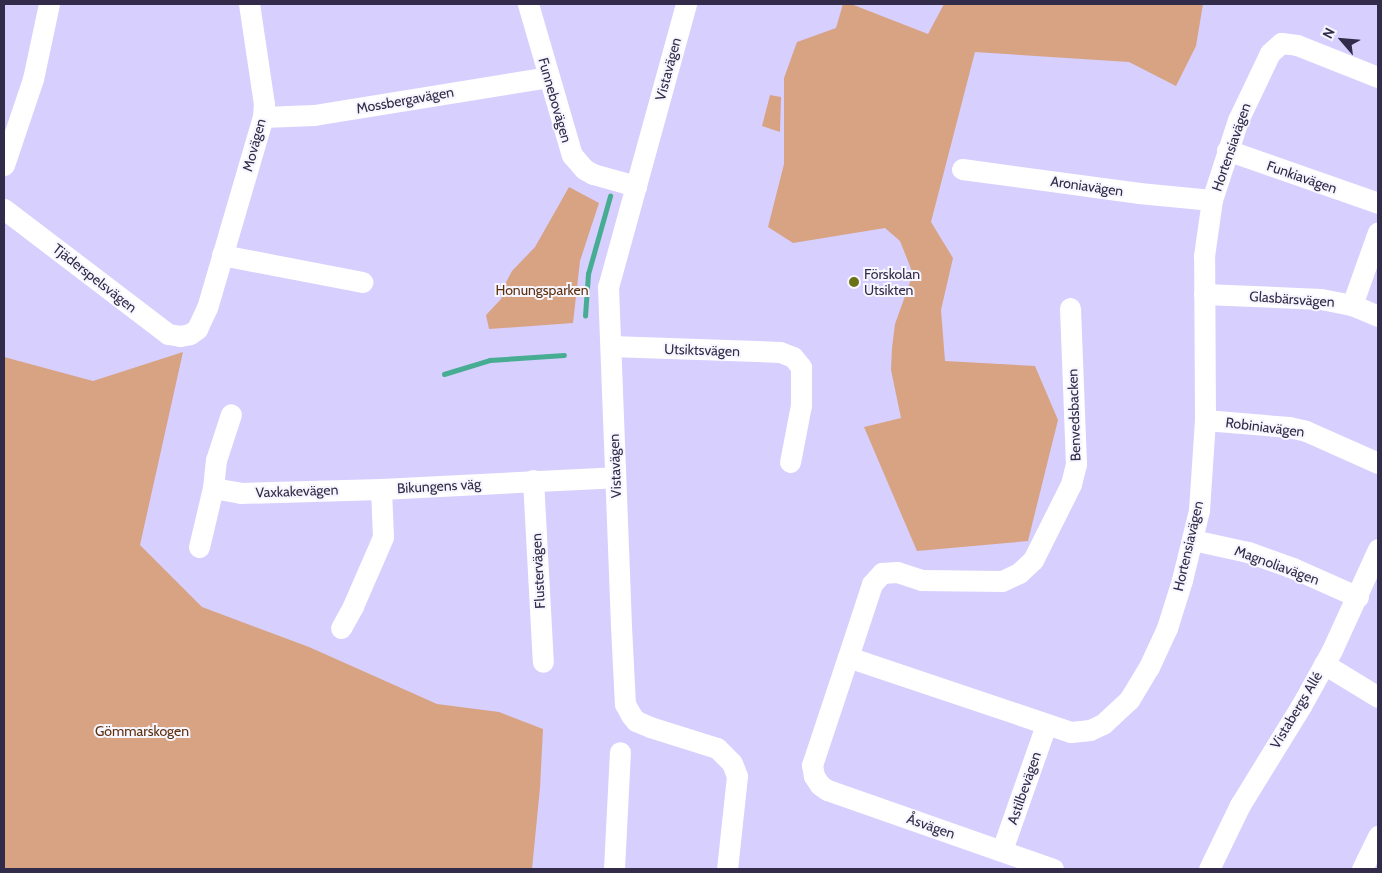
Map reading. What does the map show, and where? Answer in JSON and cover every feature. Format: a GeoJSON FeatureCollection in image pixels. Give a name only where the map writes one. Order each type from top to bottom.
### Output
{"type":"FeatureCollection","features":[{"type":"Feature","properties":{"kind":"street"},"geometry":{"type":"LineString","coordinates":[[4,165],[33,78],[49,4]]}},
{"type":"Feature","properties":{"kind":"street","name":"Movägen"},"geometry":{"type":"LineString","coordinates":[[190,334],[197,329],[207,308],[262,117],[264,104],[249,4]]}},
{"type":"Feature","properties":{"kind":"street","name":"Funnebovägen"},"geometry":{"type":"LineString","coordinates":[[528,4],[566,141],[576,161],[593,174],[636,186]]}},
{"type":"Feature","properties":{"kind":"street","name":"Vistavägen"},"geometry":{"type":"LineString","coordinates":[[686,4],[608,287],[625,704],[636,721],[717,748],[732,763],[737,776],[727,869]]}},
{"type":"Feature","properties":{"kind":"street","name":"Hortensiavägen"},"geometry":{"type":"LineString","coordinates":[[848,657],[1071,732],[1090,730],[1103,724],[1129,700],[1149,667],[1167,628],[1193,540],[1199,510],[1205,420],[1204,256],[1212,200],[1238,120],[1270,53],[1281,43],[1297,45],[1378,77]]}},
{"type":"Feature","properties":{"kind":"street","name":"Mossbergavägen"},"geometry":{"type":"LineString","coordinates":[[262,117],[314,115],[548,77]]}},
{"type":"Feature","properties":{"kind":"street","name":"Funkiavägen"},"geometry":{"type":"LineString","coordinates":[[1227,150],[1378,203]]}},
{"type":"Feature","properties":{"kind":"street","name":"Aroniavägen"},"geometry":{"type":"LineString","coordinates":[[962,169],[1139,193],[1212,200]]}},
{"type":"Feature","properties":{"kind":"street","name":"Tjäderspelsvägen"},"geometry":{"type":"LineString","coordinates":[[4,209],[168,334],[180,336],[190,334]]}},
{"type":"Feature","properties":{"kind":"street"},"geometry":{"type":"LineString","coordinates":[[1352,305],[1378,232]]}},
{"type":"Feature","properties":{"kind":"street"},"geometry":{"type":"LineString","coordinates":[[222,255],[362,282]]}},
{"type":"Feature","properties":{"kind":"street","name":"Glasbärsvägen"},"geometry":{"type":"LineString","coordinates":[[1204,294],[1321,299],[1352,305],[1378,316]]}},
{"type":"Feature","properties":{"kind":"street","name":"Benvedsbacken"},"geometry":{"type":"LineString","coordinates":[[848,657],[872,584],[882,573],[897,572],[921,580],[1002,581],[1019,573],[1033,560],[1071,484],[1076,464],[1070,308]]}},
{"type":"Feature","properties":{"kind":"street","name":"Utsiktsvägen"},"geometry":{"type":"LineString","coordinates":[[611,346],[780,352],[793,357],[801,367],[801,405],[790,462]]}},
{"type":"Feature","properties":{"kind":"street"},"geometry":{"type":"LineString","coordinates":[[199,547],[213,488],[216,460],[231,414]]}},
{"type":"Feature","properties":{"kind":"street","name":"Robiniavägen"},"geometry":{"type":"LineString","coordinates":[[1205,420],[1289,427],[1306,431],[1378,463]]}},
{"type":"Feature","properties":{"kind":"street","name":"Bikungens väg"},"geometry":{"type":"LineString","coordinates":[[341,628],[354,606],[383,537],[381,489],[615,477]]}},
{"type":"Feature","properties":{"kind":"street","name":"Flustervägen"},"geometry":{"type":"LineString","coordinates":[[533,480],[543,662]]}},
{"type":"Feature","properties":{"kind":"street","name":"Vaxkakevägen"},"geometry":{"type":"LineString","coordinates":[[213,488],[240,493],[381,489]]}},
{"type":"Feature","properties":{"kind":"street","name":"Magnoliavägen"},"geometry":{"type":"LineString","coordinates":[[1193,540],[1248,552],[1293,568],[1358,597]]}},
{"type":"Feature","properties":{"kind":"street","name":"Vistabergs Allé"},"geometry":{"type":"LineString","coordinates":[[1210,869],[1240,805],[1301,706],[1324,664],[1358,597],[1378,550]]}},
{"type":"Feature","properties":{"kind":"street","name":"Åsvägen"},"geometry":{"type":"LineString","coordinates":[[848,657],[812,765],[814,776],[820,785],[827,790],[1053,869]]}},
{"type":"Feature","properties":{"kind":"street"},"geometry":{"type":"LineString","coordinates":[[1324,664],[1378,697]]}},
{"type":"Feature","properties":{"kind":"street","name":"Astilbevägen"},"geometry":{"type":"LineString","coordinates":[[1002,850],[1046,725]]}},
{"type":"Feature","properties":{"kind":"street"},"geometry":{"type":"LineString","coordinates":[[614,869],[620,752]]}},
{"type":"Feature","properties":{"kind":"street"},"geometry":{"type":"LineString","coordinates":[[1362,869],[1378,836]]}},
{"type":"Feature","properties":{"kind":"green space"},"geometry":{"type":"Polygon","coordinates":[[[843,4],[851,4],[928,34],[944,4],[1203,4],[1196,46],[1176,86],[1129,62],[975,52],[931,222],[953,258],[941,310],[945,361],[1035,366],[1058,420],[1028,541],[917,551],[864,427],[901,418],[891,370],[892,348],[895,324],[913,274],[900,241],[885,228],[793,243],[768,227],[784,164],[784,78],[797,42],[836,28],[843,4]]]}},
{"type":"Feature","properties":{"kind":"green space"},"geometry":{"type":"Polygon","coordinates":[[[770,95],[781,97],[780,132],[762,126],[770,95]]]}},
{"type":"Feature","properties":{"kind":"green space","name":"Honungsparken"},"geometry":{"type":"Polygon","coordinates":[[[569,187],[599,203],[580,261],[573,323],[489,329],[486,315],[501,299],[504,286],[512,271],[535,247],[569,187]]]}},
{"type":"Feature","properties":{"kind":"green space","name":"Gömmarskogen"},"geometry":{"type":"Polygon","coordinates":[[[183,352],[140,545],[202,607],[309,647],[437,704],[499,712],[543,729],[540,788],[532,869],[4,869],[4,357],[93,381],[183,352]]]}},
{"type":"Feature","properties":{"kind":"waterway"},"geometry":{"type":"LineString","coordinates":[[585,316],[588,274],[610,196]]}},
{"type":"Feature","properties":{"kind":"waterway"},"geometry":{"type":"LineString","coordinates":[[444,374],[490,360],[564,355]]}},
{"type":"Feature","properties":{"kind":"place","name":"Förskolan Utsikten"},"geometry":{"type":"Point","coordinates":[854,282]}}]}
